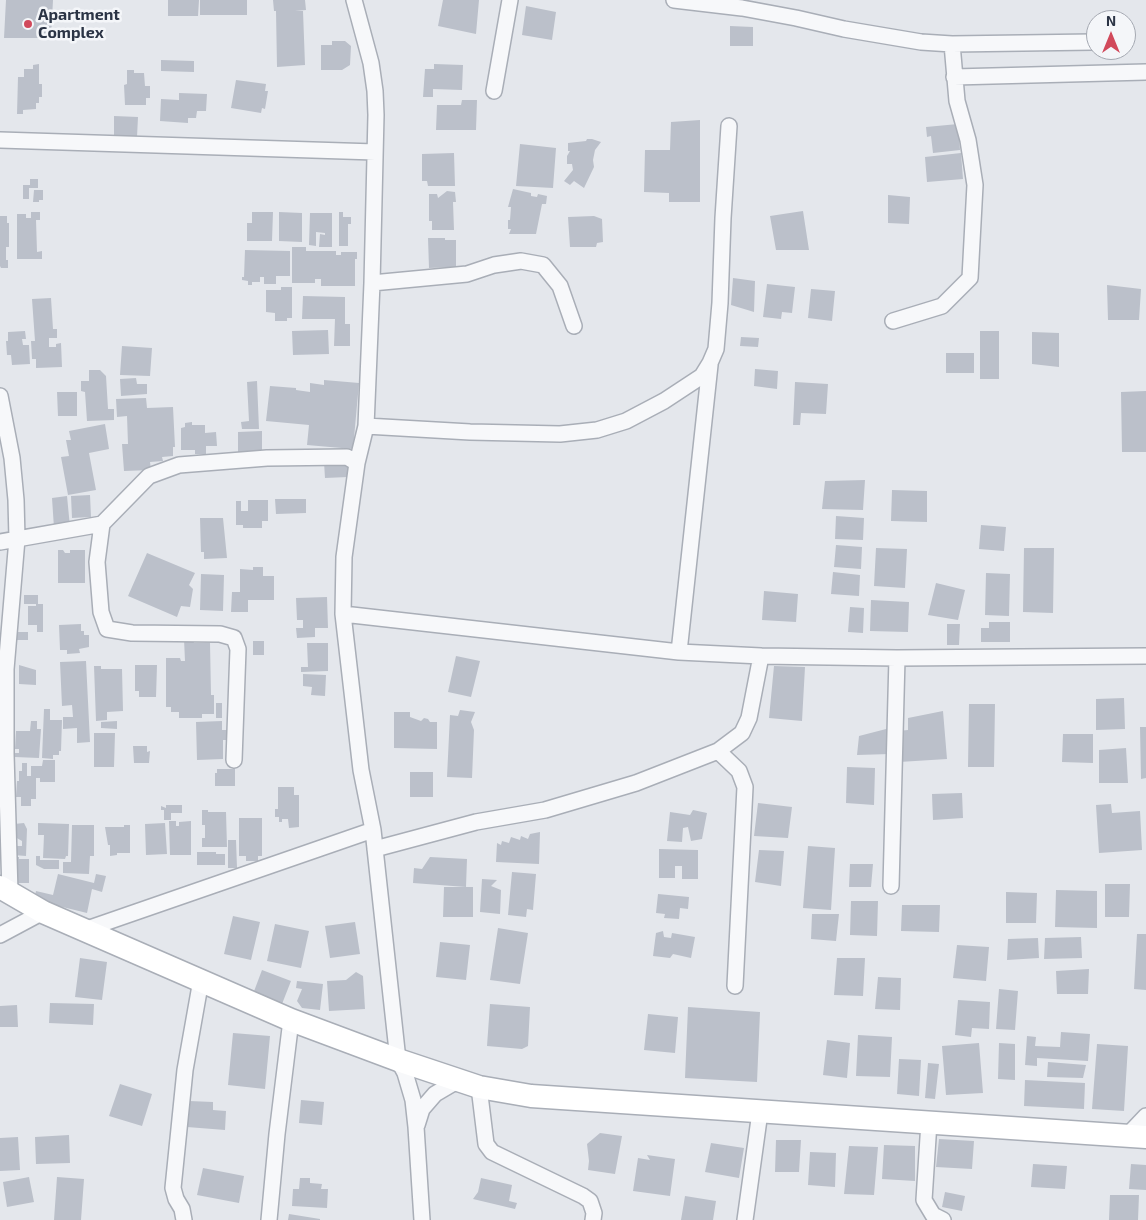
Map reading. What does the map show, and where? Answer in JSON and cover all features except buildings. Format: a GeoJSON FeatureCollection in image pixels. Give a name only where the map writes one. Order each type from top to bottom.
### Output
{"type":"FeatureCollection","features":[{"type":"Feature","properties":{"kind":"street"},"geometry":{"type":"LineString","coordinates":[[354,0],[371,63],[375,90],[375,152],[366,426],[357,463],[344,557],[343,614],[361,770],[373,830],[398,1060],[409,1086],[416,1126],[422,1220]]}},
{"type":"Feature","properties":{"kind":"street"},"geometry":{"type":"LineString","coordinates":[[494,92],[510,0]]}},
{"type":"Feature","properties":{"kind":"street"},"geometry":{"type":"LineString","coordinates":[[674,0],[742,8],[880,36],[921,42],[952,44],[1086,42]]}},
{"type":"Feature","properties":{"kind":"street"},"geometry":{"type":"LineString","coordinates":[[893,321],[942,306],[970,278],[975,186],[968,140],[956,101],[952,44]]}},
{"type":"Feature","properties":{"kind":"street"},"geometry":{"type":"LineString","coordinates":[[954,77],[1146,72]]}},
{"type":"Feature","properties":{"kind":"street"},"geometry":{"type":"LineString","coordinates":[[366,426],[470,432],[560,434],[597,430],[626,421],[664,401],[702,376],[710,364],[716,349],[729,126]]}},
{"type":"Feature","properties":{"kind":"street"},"geometry":{"type":"LineString","coordinates":[[0,140],[375,152]]}},
{"type":"Feature","properties":{"kind":"street"},"geometry":{"type":"LineString","coordinates":[[372,283],[467,274],[494,265],[521,261],[543,265],[560,286],[574,326]]}},
{"type":"Feature","properties":{"kind":"street"},"geometry":{"type":"LineString","coordinates":[[679,652],[710,364]]}},
{"type":"Feature","properties":{"kind":"street"},"geometry":{"type":"LineString","coordinates":[[0,396],[12,458],[17,539],[6,669],[5,890],[44,912],[291,1020],[470,1085]]}},
{"type":"Feature","properties":{"kind":"street"},"geometry":{"type":"LineString","coordinates":[[0,542],[102,524],[149,476],[179,465],[266,458],[347,457],[357,463]]}},
{"type":"Feature","properties":{"kind":"street"},"geometry":{"type":"LineString","coordinates":[[102,524],[97,562],[100,612],[107,630],[220,634],[234,638],[238,649],[234,760]]}},
{"type":"Feature","properties":{"kind":"street"},"geometry":{"type":"LineString","coordinates":[[343,614],[679,652],[761,656],[897,658],[1146,656]]}},
{"type":"Feature","properties":{"kind":"street"},"geometry":{"type":"LineString","coordinates":[[375,849],[476,822],[544,810],[636,783],[718,751],[742,733],[749,718],[761,656]]}},
{"type":"Feature","properties":{"kind":"street"},"geometry":{"type":"LineString","coordinates":[[891,886],[897,658]]}},
{"type":"Feature","properties":{"kind":"street"},"geometry":{"type":"LineString","coordinates":[[718,751],[739,771],[745,787],[735,986]]}},
{"type":"Feature","properties":{"kind":"street"},"geometry":{"type":"LineString","coordinates":[[84,930],[373,830]]}},
{"type":"Feature","properties":{"kind":"street"},"geometry":{"type":"LineString","coordinates":[[0,935],[44,912]]}},
{"type":"Feature","properties":{"kind":"street"},"geometry":{"type":"LineString","coordinates":[[184,1220],[182,1209],[176,1199],[173,1188],[185,1070],[201,980]]}},
{"type":"Feature","properties":{"kind":"street"},"geometry":{"type":"LineString","coordinates":[[269,1220],[276,1134],[291,1020]]}},
{"type":"Feature","properties":{"kind":"street"},"geometry":{"type":"LineString","coordinates":[[416,1126],[422,1110],[435,1094],[452,1084],[470,1085],[530,1096],[1137,1137],[1146,1116]]}},
{"type":"Feature","properties":{"kind":"street"},"geometry":{"type":"LineString","coordinates":[[470,1085],[486,1144],[492,1152],[584,1196],[590,1201],[594,1213],[592,1220]]}},
{"type":"Feature","properties":{"kind":"street"},"geometry":{"type":"LineString","coordinates":[[745,1220],[760,1112]]}},
{"type":"Feature","properties":{"kind":"street"},"geometry":{"type":"LineString","coordinates":[[929,1122],[924,1200],[933,1215],[944,1220]]}},
{"type":"Feature","properties":{"kind":"place","name":"Apartment Complex"},"geometry":{"type":"Point","coordinates":[28,24]}}]}
